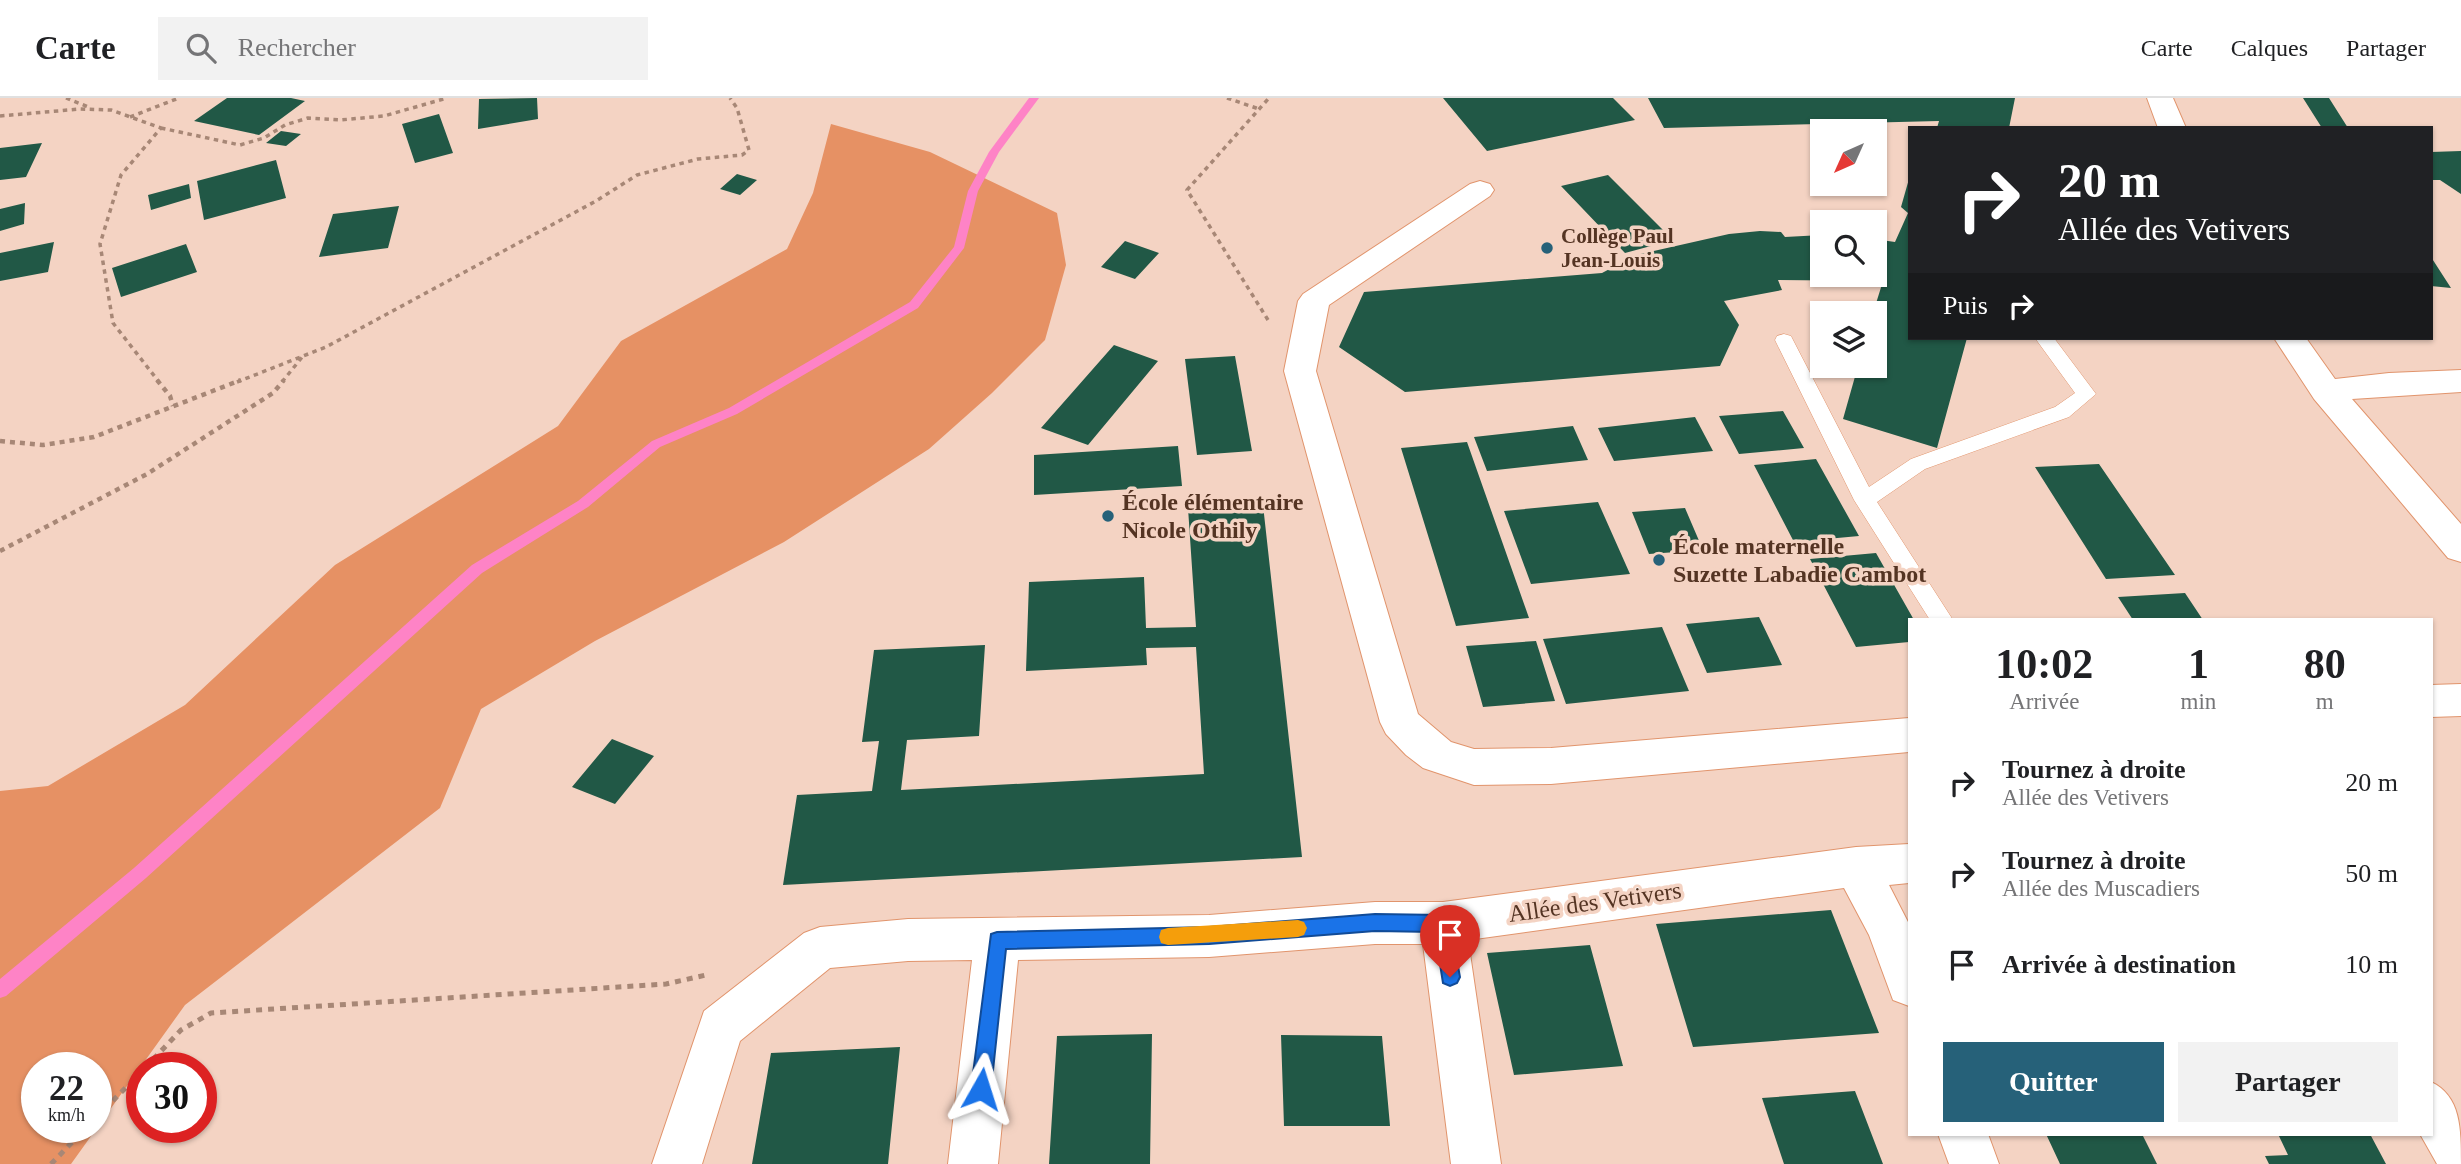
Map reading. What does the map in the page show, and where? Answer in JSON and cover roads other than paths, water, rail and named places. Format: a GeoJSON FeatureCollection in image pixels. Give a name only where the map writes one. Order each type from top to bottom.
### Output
{"type":"FeatureCollection","features":[{"type":"Feature","properties":{"kind":"street"},"geometry":{"type":"LineString","coordinates":[[2160,98],[2171,126]]}},
{"type":"Feature","properties":{"kind":"street"},"geometry":{"type":"LineString","coordinates":[[1480,190],[1314,301],[1300,371],[1400,722],[1420,743],[1438,756],[1474,767],[1551,766],[1908,736]]}},
{"type":"Feature","properties":{"kind":"street"},"geometry":{"type":"LineString","coordinates":[[2291,340],[2326,391],[2461,548]]}},
{"type":"Feature","properties":{"kind":"street"},"geometry":{"type":"LineString","coordinates":[[2326,391],[2389,384],[2461,381]]}},
{"type":"Feature","properties":{"kind":"street"},"geometry":{"type":"LineString","coordinates":[[2433,701],[2461,700]]}},
{"type":"Feature","properties":{"kind":"street","name":"Allée des Vetivers"},"geometry":{"type":"LineString","coordinates":[[677,1164],[721,1027],[820,948],[908,940],[1209,936],[1375,923],[1443,923],[1856,867],[1908,864]]}},
{"type":"Feature","properties":{"kind":"street"},"geometry":{"type":"LineString","coordinates":[[1856,867],[1889,929],[1908,981]]}},
{"type":"Feature","properties":{"kind":"street"},"geometry":{"type":"LineString","coordinates":[[1443,923],[1476,1164]]}},
{"type":"Feature","properties":{"kind":"street"},"geometry":{"type":"LineString","coordinates":[[973,1164],[997,940]]}},
{"type":"Feature","properties":{"kind":"street"},"geometry":{"type":"LineString","coordinates":[[2433,1109],[2461,1157]]}},
{"type":"Feature","properties":{"kind":"street"},"geometry":{"type":"LineString","coordinates":[[1964,1136],[1974,1164]]}},
{"type":"Feature","properties":{"kind":"lane"},"geometry":{"type":"LineString","coordinates":[[1784,340],[1865,500],[1941,618]]}},
{"type":"Feature","properties":{"kind":"lane"},"geometry":{"type":"LineString","coordinates":[[1865,500],[1918,464],[2062,412],[2086,394],[2046,340]]}},
{"type":"Feature","properties":{"kind":"waterway"},"geometry":{"type":"LineString","coordinates":[[0,990],[140,873],[477,569],[583,504],[656,444],[733,411],[914,305],[959,248],[973,191],[994,152],[1034,98]]}},
{"type":"Feature","properties":{"kind":"place","name":"Collège Paul Jean-Louis"},"geometry":{"type":"Point","coordinates":[1547,248]}},
{"type":"Feature","properties":{"kind":"place","name":"École élémentaire Nicole Othily"},"geometry":{"type":"Point","coordinates":[1108,516]}},
{"type":"Feature","properties":{"kind":"place","name":"École maternelle Suzette Labadie Cambot"},"geometry":{"type":"Point","coordinates":[1659,560]}}]}
